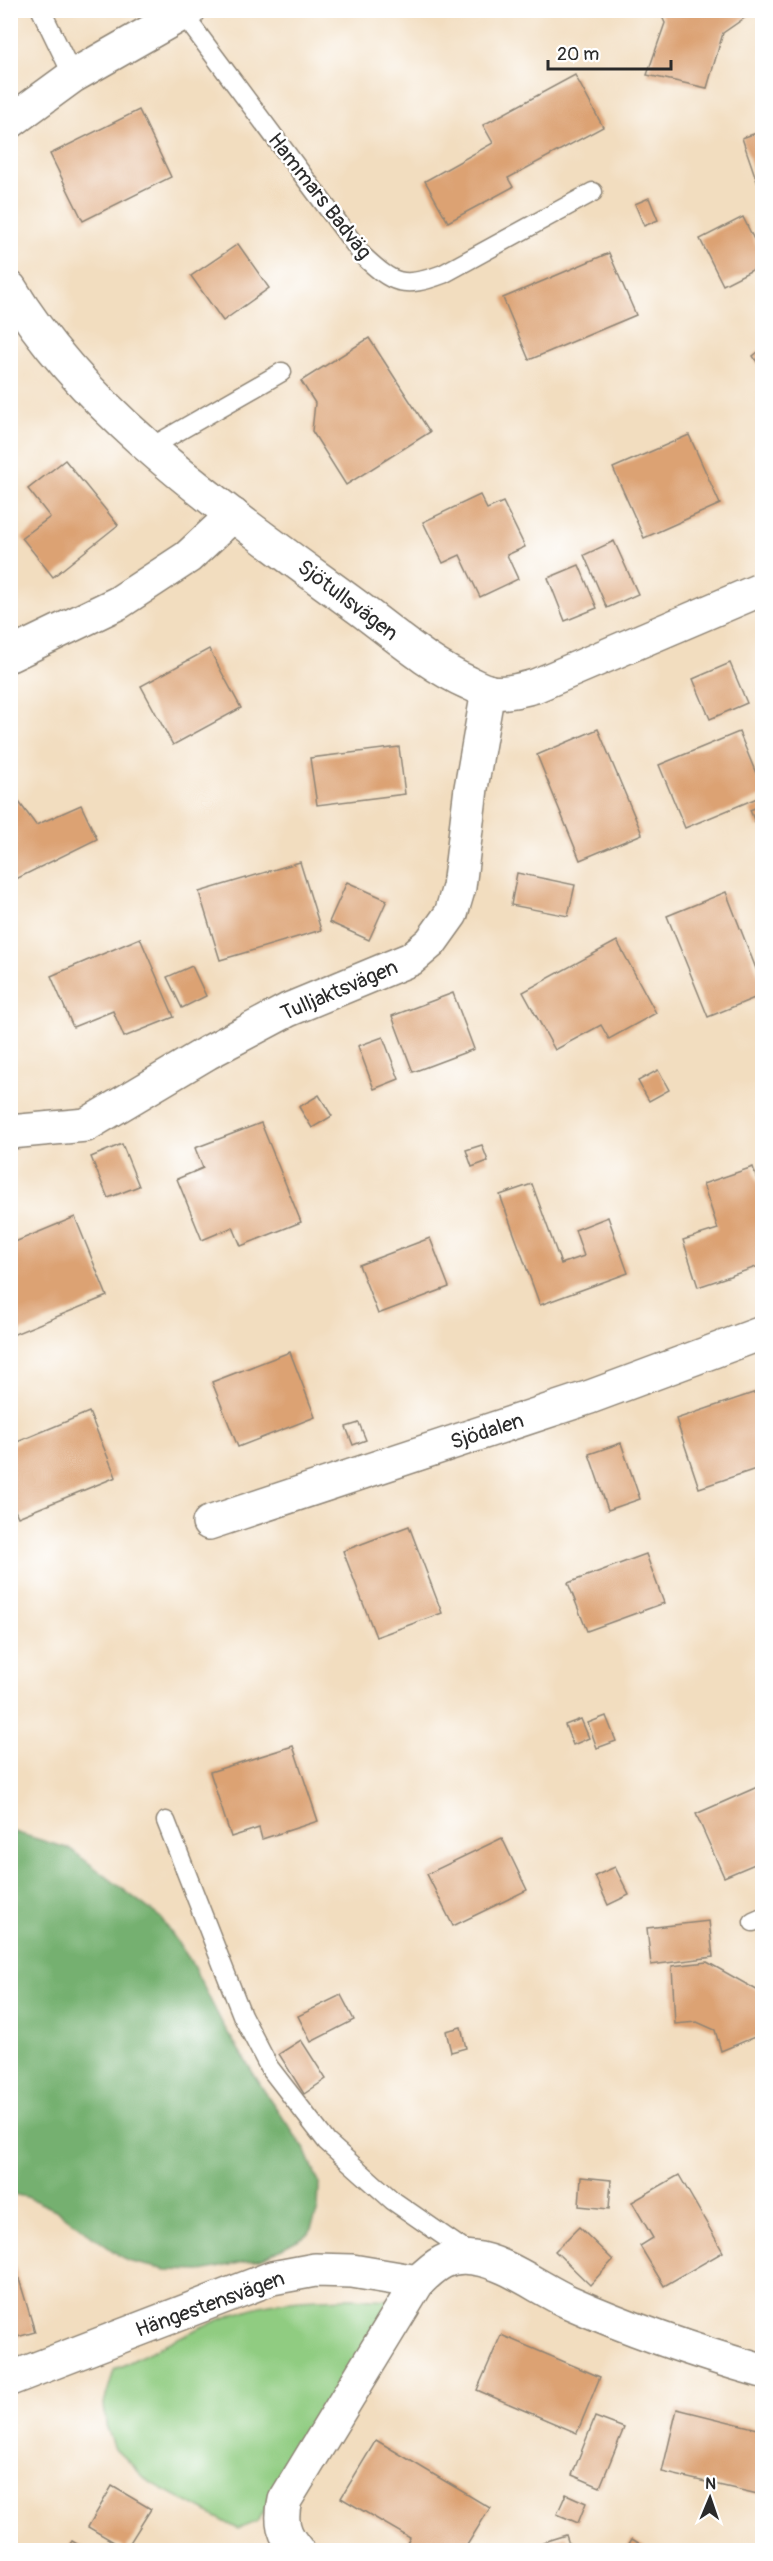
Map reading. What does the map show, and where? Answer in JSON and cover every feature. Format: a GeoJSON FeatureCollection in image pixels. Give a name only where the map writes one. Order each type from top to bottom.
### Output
{"type":"FeatureCollection","features":[{"type":"Feature","properties":{"kind":"street","name":"Hammars Badväg"},"geometry":{"type":"LineString","coordinates":[[10,122],[73,76],[186,12]]}},
{"type":"Feature","properties":{"kind":"street","name":"Sjötullsvägen"},"geometry":{"type":"LineString","coordinates":[[10,288],[23,309],[75,375],[128,429],[233,515],[445,672],[488,692],[508,692],[534,686],[762,589]]}},
{"type":"Feature","properties":{"kind":"street"},"geometry":{"type":"LineString","coordinates":[[10,655],[118,603],[188,557],[233,515]]}},
{"type":"Feature","properties":{"kind":"street","name":"Tulljaktsvägen"},"geometry":{"type":"LineString","coordinates":[[10,1132],[86,1125],[227,1042],[288,1010],[411,959],[431,942],[451,914],[459,887],[471,788],[488,692]]}},
{"type":"Feature","properties":{"kind":"street","name":"Sjödalen"},"geometry":{"type":"LineString","coordinates":[[209,1523],[590,1396],[762,1334]]}},
{"type":"Feature","properties":{"kind":"street"},"geometry":{"type":"LineString","coordinates":[[297,2550],[284,2531],[282,2516],[285,2500],[418,2282],[438,2262],[453,2257],[475,2258],[502,2268],[566,2301],[633,2330],[762,2371]]}},
{"type":"Feature","properties":{"kind":"street","name":"Hängestensvägen"},"geometry":{"type":"LineString","coordinates":[[10,2379],[272,2278],[315,2270],[352,2271],[418,2282]]}},
{"type":"Feature","properties":{"kind":"lane"},"geometry":{"type":"LineString","coordinates":[[41,10],[73,76]]}},
{"type":"Feature","properties":{"kind":"lane","name":"Hammars Badväg"},"geometry":{"type":"LineString","coordinates":[[186,12],[363,256],[383,275],[398,282],[418,284],[443,274],[593,192]]}},
{"type":"Feature","properties":{"kind":"lane"},"geometry":{"type":"LineString","coordinates":[[151,447],[282,372]]}},
{"type":"Feature","properties":{"kind":"lane"},"geometry":{"type":"LineString","coordinates":[[166,1821],[242,2014],[269,2067],[327,2142],[392,2200],[475,2258]]}},
{"type":"Feature","properties":{"kind":"green space"},"geometry":{"type":"Polygon","coordinates":[[[11,1831],[70,1849],[161,1918],[190,1960],[223,2025],[306,2151],[319,2183],[318,2210],[309,2234],[263,2258],[202,2271],[166,2270],[127,2261],[58,2211],[27,2197],[11,2194],[11,1831]]]}},
{"type":"Feature","properties":{"kind":"green space"},"geometry":{"type":"Polygon","coordinates":[[[351,2298],[393,2300],[258,2521],[238,2529],[148,2481],[115,2449],[106,2425],[104,2403],[114,2370],[197,2329],[250,2309],[287,2301],[351,2298]]]}},
{"type":"Feature","properties":{"kind":"building"},"geometry":{"type":"Polygon","coordinates":[[[659,10],[756,10],[723,33],[707,88],[647,75],[665,23],[659,10]]]}},
{"type":"Feature","properties":{"kind":"building"},"geometry":{"type":"Polygon","coordinates":[[[575,75],[603,127],[508,178],[513,187],[448,222],[425,181],[493,143],[483,125],[575,75]]]}},
{"type":"Feature","properties":{"kind":"building"},"geometry":{"type":"Polygon","coordinates":[[[139,110],[171,177],[83,221],[50,154],[139,110]]]}},
{"type":"Feature","properties":{"kind":"building"},"geometry":{"type":"Polygon","coordinates":[[[762,131],[762,196],[742,138],[762,131]]]}},
{"type":"Feature","properties":{"kind":"building"},"geometry":{"type":"Polygon","coordinates":[[[649,198],[658,220],[644,226],[635,204],[649,198]]]}},
{"type":"Feature","properties":{"kind":"building"},"geometry":{"type":"Polygon","coordinates":[[[743,217],[762,256],[762,265],[723,285],[700,239],[743,217]]]}},
{"type":"Feature","properties":{"kind":"building"},"geometry":{"type":"Polygon","coordinates":[[[238,244],[269,288],[223,321],[191,276],[238,244]]]}},
{"type":"Feature","properties":{"kind":"building"},"geometry":{"type":"Polygon","coordinates":[[[609,253],[636,315],[529,360],[503,298],[609,253]]]}},
{"type":"Feature","properties":{"kind":"building"},"geometry":{"type":"Polygon","coordinates":[[[369,338],[430,432],[346,485],[312,431],[315,403],[301,381],[369,338]]]}},
{"type":"Feature","properties":{"kind":"building"},"geometry":{"type":"Polygon","coordinates":[[[762,349],[762,370],[753,356],[762,349]]]}},
{"type":"Feature","properties":{"kind":"building"},"geometry":{"type":"Polygon","coordinates":[[[689,435],[720,504],[644,538],[613,468],[689,435]]]}},
{"type":"Feature","properties":{"kind":"building"},"geometry":{"type":"Polygon","coordinates":[[[65,460],[118,525],[53,577],[22,538],[50,517],[28,489],[65,460]]]}},
{"type":"Feature","properties":{"kind":"building"},"geometry":{"type":"Polygon","coordinates":[[[480,495],[487,509],[503,502],[525,547],[507,555],[518,579],[480,597],[460,555],[443,563],[423,522],[480,495]]]}},
{"type":"Feature","properties":{"kind":"building"},"geometry":{"type":"Polygon","coordinates":[[[614,541],[638,594],[607,608],[584,555],[614,541]]]}},
{"type":"Feature","properties":{"kind":"building"},"geometry":{"type":"Polygon","coordinates":[[[579,565],[597,608],[565,621],[548,578],[579,565]]]}},
{"type":"Feature","properties":{"kind":"building"},"geometry":{"type":"Polygon","coordinates":[[[209,649],[241,708],[173,745],[141,686],[209,649]]]}},
{"type":"Feature","properties":{"kind":"building"},"geometry":{"type":"Polygon","coordinates":[[[730,663],[747,703],[710,719],[693,679],[730,663]]]}},
{"type":"Feature","properties":{"kind":"building"},"geometry":{"type":"Polygon","coordinates":[[[598,729],[642,834],[580,860],[537,755],[598,729]]]}},
{"type":"Feature","properties":{"kind":"building"},"geometry":{"type":"Polygon","coordinates":[[[739,732],[762,788],[762,796],[685,828],[659,765],[739,732]]]}},
{"type":"Feature","properties":{"kind":"building"},"geometry":{"type":"Polygon","coordinates":[[[399,747],[405,794],[317,805],[310,758],[399,747]]]}},
{"type":"Feature","properties":{"kind":"building"},"geometry":{"type":"Polygon","coordinates":[[[10,790],[36,825],[81,805],[97,839],[10,882],[10,790]]]}},
{"type":"Feature","properties":{"kind":"building"},"geometry":{"type":"Polygon","coordinates":[[[762,805],[762,825],[757,827],[750,810],[762,805]]]}},
{"type":"Feature","properties":{"kind":"building"},"geometry":{"type":"Polygon","coordinates":[[[300,862],[321,930],[220,960],[199,892],[300,862]]]}},
{"type":"Feature","properties":{"kind":"building"},"geometry":{"type":"Polygon","coordinates":[[[517,873],[575,885],[568,916],[511,905],[517,873]]]}},
{"type":"Feature","properties":{"kind":"building"},"geometry":{"type":"Polygon","coordinates":[[[347,882],[387,900],[369,940],[329,922],[347,882]]]}},
{"type":"Feature","properties":{"kind":"building"},"geometry":{"type":"Polygon","coordinates":[[[726,892],[762,984],[762,995],[708,1017],[667,916],[726,892]]]}},
{"type":"Feature","properties":{"kind":"building"},"geometry":{"type":"Polygon","coordinates":[[[140,938],[174,1017],[124,1037],[113,1011],[73,1027],[51,976],[140,938]]]}},
{"type":"Feature","properties":{"kind":"building"},"geometry":{"type":"Polygon","coordinates":[[[617,941],[656,1013],[609,1039],[601,1025],[555,1050],[523,992],[617,941]]]}},
{"type":"Feature","properties":{"kind":"building"},"geometry":{"type":"Polygon","coordinates":[[[192,966],[206,996],[182,1008],[167,977],[192,966]]]}},
{"type":"Feature","properties":{"kind":"building"},"geometry":{"type":"Polygon","coordinates":[[[453,993],[474,1049],[413,1072],[392,1016],[453,993]]]}},
{"type":"Feature","properties":{"kind":"building"},"geometry":{"type":"Polygon","coordinates":[[[383,1037],[399,1079],[374,1089],[358,1046],[383,1037]]]}},
{"type":"Feature","properties":{"kind":"building"},"geometry":{"type":"Polygon","coordinates":[[[658,1070],[669,1090],[649,1101],[638,1081],[658,1070]]]}},
{"type":"Feature","properties":{"kind":"building"},"geometry":{"type":"Polygon","coordinates":[[[319,1095],[332,1116],[312,1128],[299,1107],[319,1095]]]}},
{"type":"Feature","properties":{"kind":"building"},"geometry":{"type":"Polygon","coordinates":[[[261,1123],[301,1222],[241,1246],[233,1227],[202,1240],[177,1179],[203,1168],[195,1148],[261,1123]]]}},
{"type":"Feature","properties":{"kind":"building"},"geometry":{"type":"Polygon","coordinates":[[[122,1144],[139,1186],[108,1198],[91,1157],[122,1144]]]}},
{"type":"Feature","properties":{"kind":"building"},"geometry":{"type":"Polygon","coordinates":[[[482,1145],[488,1161],[472,1167],[466,1150],[482,1145]]]}},
{"type":"Feature","properties":{"kind":"building"},"geometry":{"type":"Polygon","coordinates":[[[753,1167],[762,1196],[762,1265],[698,1287],[683,1240],[718,1229],[703,1184],[753,1167]]]}},
{"type":"Feature","properties":{"kind":"building"},"geometry":{"type":"Polygon","coordinates":[[[532,1184],[561,1264],[584,1256],[575,1230],[608,1217],[628,1273],[540,1305],[500,1195],[532,1184]]]}},
{"type":"Feature","properties":{"kind":"building"},"geometry":{"type":"Polygon","coordinates":[[[75,1217],[107,1296],[10,1336],[10,1244],[75,1217]]]}},
{"type":"Feature","properties":{"kind":"building"},"geometry":{"type":"Polygon","coordinates":[[[430,1238],[449,1287],[378,1314],[359,1265],[430,1238]]]}},
{"type":"Feature","properties":{"kind":"building"},"geometry":{"type":"Polygon","coordinates":[[[290,1352],[315,1417],[238,1447],[212,1382],[290,1352]]]}},
{"type":"Feature","properties":{"kind":"building"},"geometry":{"type":"Polygon","coordinates":[[[762,1390],[762,1467],[699,1488],[676,1419],[762,1390]]]}},
{"type":"Feature","properties":{"kind":"building"},"geometry":{"type":"Polygon","coordinates":[[[89,1412],[116,1477],[18,1517],[10,1499],[10,1445],[89,1412]]]}},
{"type":"Feature","properties":{"kind":"building"},"geometry":{"type":"Polygon","coordinates":[[[359,1423],[366,1440],[353,1445],[346,1427],[359,1423]]]}},
{"type":"Feature","properties":{"kind":"building"},"geometry":{"type":"Polygon","coordinates":[[[621,1443],[640,1499],[608,1510],[589,1454],[621,1443]]]}},
{"type":"Feature","properties":{"kind":"building"},"geometry":{"type":"Polygon","coordinates":[[[409,1526],[442,1613],[376,1637],[343,1551],[409,1526]]]}},
{"type":"Feature","properties":{"kind":"building"},"geometry":{"type":"Polygon","coordinates":[[[646,1554],[664,1603],[587,1631],[568,1583],[646,1554]]]}},
{"type":"Feature","properties":{"kind":"building"},"geometry":{"type":"Polygon","coordinates":[[[606,1716],[616,1741],[597,1748],[588,1723],[606,1716]]]}},
{"type":"Feature","properties":{"kind":"building"},"geometry":{"type":"Polygon","coordinates":[[[581,1719],[589,1738],[573,1745],[565,1725],[581,1719]]]}},
{"type":"Feature","properties":{"kind":"building"},"geometry":{"type":"Polygon","coordinates":[[[293,1746],[318,1821],[262,1839],[259,1828],[231,1837],[210,1772],[293,1746]]]}},
{"type":"Feature","properties":{"kind":"building"},"geometry":{"type":"Polygon","coordinates":[[[762,1785],[762,1861],[724,1877],[696,1814],[762,1785]]]}},
{"type":"Feature","properties":{"kind":"building"},"geometry":{"type":"Polygon","coordinates":[[[502,1838],[527,1890],[453,1926],[427,1874],[502,1838]]]}},
{"type":"Feature","properties":{"kind":"building"},"geometry":{"type":"Polygon","coordinates":[[[615,1867],[629,1895],[608,1905],[595,1876],[615,1867]]]}},
{"type":"Feature","properties":{"kind":"building"},"geometry":{"type":"Polygon","coordinates":[[[709,1921],[713,1957],[651,1965],[647,1928],[709,1921]]]}},
{"type":"Feature","properties":{"kind":"building"},"geometry":{"type":"Polygon","coordinates":[[[707,1962],[762,1993],[762,2034],[721,2051],[715,2030],[697,2022],[675,2024],[672,1966],[707,1962]]]}},
{"type":"Feature","properties":{"kind":"building"},"geometry":{"type":"Polygon","coordinates":[[[341,1995],[354,2020],[311,2042],[298,2016],[341,1995]]]}},
{"type":"Feature","properties":{"kind":"building"},"geometry":{"type":"Polygon","coordinates":[[[461,2027],[466,2048],[451,2052],[446,2031],[461,2027]]]}},
{"type":"Feature","properties":{"kind":"building"},"geometry":{"type":"Polygon","coordinates":[[[301,2040],[326,2079],[304,2094],[279,2054],[301,2040]]]}},
{"type":"Feature","properties":{"kind":"building"},"geometry":{"type":"Polygon","coordinates":[[[679,2175],[723,2252],[664,2286],[640,2246],[653,2238],[632,2202],[679,2175]]]}},
{"type":"Feature","properties":{"kind":"building"},"geometry":{"type":"Polygon","coordinates":[[[581,2177],[611,2180],[609,2209],[579,2206],[581,2177]]]}},
{"type":"Feature","properties":{"kind":"building"},"geometry":{"type":"Polygon","coordinates":[[[579,2227],[613,2260],[590,2285],[555,2251],[579,2227]]]}},
{"type":"Feature","properties":{"kind":"building"},"geometry":{"type":"Polygon","coordinates":[[[10,2249],[35,2332],[10,2339],[10,2249]]]}},
{"type":"Feature","properties":{"kind":"building"},"geometry":{"type":"Polygon","coordinates":[[[501,2335],[600,2377],[577,2433],[477,2390],[501,2335]]]}},
{"type":"Feature","properties":{"kind":"building"},"geometry":{"type":"Polygon","coordinates":[[[677,2409],[762,2430],[762,2495],[662,2472],[677,2409]]]}},
{"type":"Feature","properties":{"kind":"building"},"geometry":{"type":"Polygon","coordinates":[[[595,2417],[624,2428],[600,2487],[572,2475],[595,2417]]]}},
{"type":"Feature","properties":{"kind":"building"},"geometry":{"type":"Polygon","coordinates":[[[376,2440],[490,2508],[464,2550],[403,2550],[410,2538],[341,2498],[376,2440]]]}},
{"type":"Feature","properties":{"kind":"building"},"geometry":{"type":"Polygon","coordinates":[[[112,2486],[151,2509],[126,2549],[88,2527],[112,2486]]]}},
{"type":"Feature","properties":{"kind":"building"},"geometry":{"type":"Polygon","coordinates":[[[566,2494],[586,2503],[578,2523],[557,2514],[566,2494]]]}},
{"type":"Feature","properties":{"kind":"building"},"geometry":{"type":"Polygon","coordinates":[[[566,2535],[571,2550],[546,2550],[543,2542],[566,2535]]]}},
{"type":"Feature","properties":{"kind":"building"},"geometry":{"type":"Polygon","coordinates":[[[632,2539],[650,2550],[625,2550],[632,2539]]]}},
{"type":"Feature","properties":{"kind":"building"},"geometry":{"type":"Polygon","coordinates":[[[72,2541],[87,2550],[66,2550],[72,2541]]]}}]}
